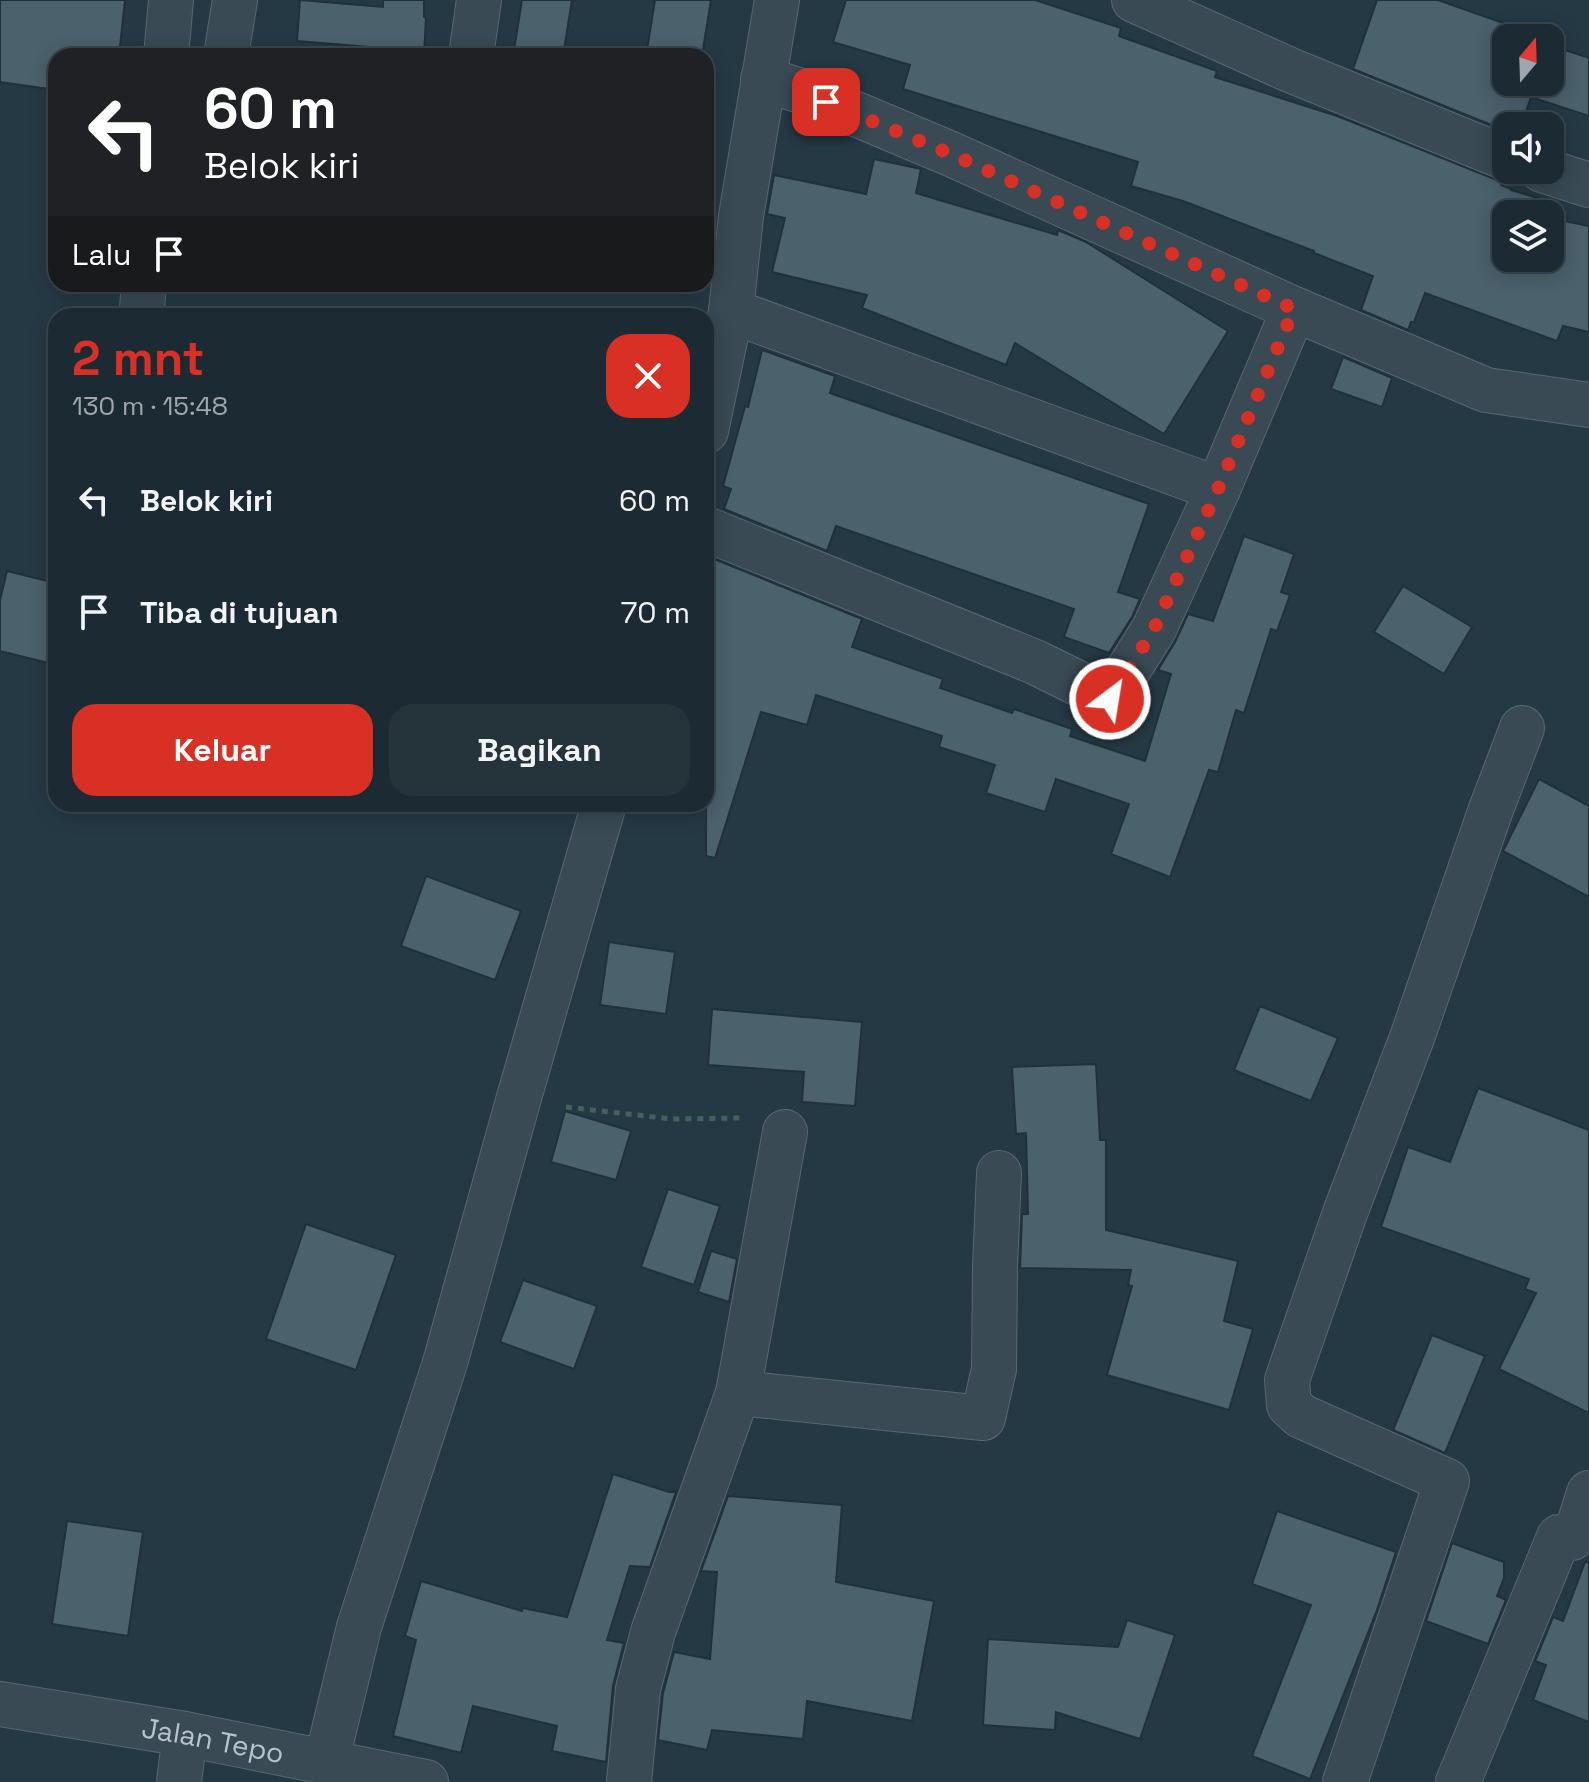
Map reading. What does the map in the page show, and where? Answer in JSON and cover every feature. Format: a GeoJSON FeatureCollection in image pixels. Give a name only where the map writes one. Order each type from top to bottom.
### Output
{"type":"FeatureCollection","features":[{"type":"Feature","properties":{"kind":"street"},"geometry":{"type":"LineString","coordinates":[[167,48],[171,0]]}},
{"type":"Feature","properties":{"kind":"street"},"geometry":{"type":"LineString","coordinates":[[227,48],[235,0]]}},
{"type":"Feature","properties":{"kind":"street"},"geometry":{"type":"LineString","coordinates":[[472,48],[479,0]]}},
{"type":"Feature","properties":{"kind":"street"},"geometry":{"type":"LineString","coordinates":[[714,393],[731,311],[741,216],[777,0]]}},
{"type":"Feature","properties":{"kind":"street"},"geometry":{"type":"LineString","coordinates":[[1134,0],[1290,70],[1492,152]]}},
{"type":"Feature","properties":{"kind":"street"},"geometry":{"type":"LineString","coordinates":[[763,79],[801,91],[951,154],[1294,309],[1486,390],[1589,405]]}},
{"type":"Feature","properties":{"kind":"street"},"geometry":{"type":"LineString","coordinates":[[1564,177],[1589,185]]}},
{"type":"Feature","properties":{"kind":"street"},"geometry":{"type":"LineString","coordinates":[[714,532],[1035,662],[1110,699],[1154,629],[1218,489],[1294,309]]}},
{"type":"Feature","properties":{"kind":"street"},"geometry":{"type":"LineString","coordinates":[[731,311],[1218,489]]}},
{"type":"Feature","properties":{"kind":"street"},"geometry":{"type":"LineString","coordinates":[[1345,1782],[1447,1481],[1301,1416],[1289,1405],[1287,1380],[1522,728]]}},
{"type":"Feature","properties":{"kind":"street"},"geometry":{"type":"LineString","coordinates":[[326,1763],[359,1627],[445,1363],[602,812]]}},
{"type":"Feature","properties":{"kind":"street"},"geometry":{"type":"LineString","coordinates":[[629,1782],[638,1689],[653,1632],[738,1393],[785,1132]]}},
{"type":"Feature","properties":{"kind":"street"},"geometry":{"type":"LineString","coordinates":[[738,1393],[983,1418],[994,1369],[999,1173]]}},
{"type":"Feature","properties":{"kind":"street"},"geometry":{"type":"LineString","coordinates":[[1458,1782],[1559,1537],[1572,1538],[1576,1534],[1589,1493]]}},
{"type":"Feature","properties":{"kind":"street","name":"Jalan Tepo"},"geometry":{"type":"LineString","coordinates":[[0,1704],[185,1734],[426,1782]]}},
{"type":"Feature","properties":{"kind":"street"},"geometry":{"type":"LineString","coordinates":[[179,1782],[185,1734]]}},
{"type":"Feature","properties":{"kind":"path"},"geometry":{"type":"LineString","coordinates":[[518,1101],[672,1119],[741,1118]]}},
{"type":"Feature","properties":{"kind":"building"},"geometry":{"type":"Polygon","coordinates":[[[0,0],[125,0],[120,48],[48,48],[48,89],[0,82],[0,0]]]}},
{"type":"Feature","properties":{"kind":"building"},"geometry":{"type":"Polygon","coordinates":[[[300,0],[383,7],[383,0],[424,0],[424,48],[297,41],[300,0]]]}},
{"type":"Feature","properties":{"kind":"building"},"geometry":{"type":"Polygon","coordinates":[[[522,0],[572,0],[564,48],[514,48],[522,0]]]}},
{"type":"Feature","properties":{"kind":"building"},"geometry":{"type":"Polygon","coordinates":[[[655,0],[711,0],[703,48],[647,48],[655,0]]]}},
{"type":"Feature","properties":{"kind":"building"},"geometry":{"type":"Polygon","coordinates":[[[846,0],[1035,0],[1121,28],[1119,36],[1217,71],[1215,77],[1337,116],[1492,178],[1492,184],[1501,184],[1544,200],[1492,200],[1492,272],[1564,272],[1564,221],[1589,226],[1589,332],[1563,326],[1557,341],[1425,293],[1408,330],[1361,310],[1373,276],[1183,201],[1131,186],[1138,162],[903,89],[910,65],[833,42],[846,0]]]}},
{"type":"Feature","properties":{"kind":"building"},"geometry":{"type":"Polygon","coordinates":[[[1377,0],[1438,0],[1506,24],[1492,24],[1492,96],[1564,96],[1564,50],[1589,58],[1589,116],[1531,97],[1526,112],[1492,112],[1492,125],[1353,69],[1377,0]]]}},
{"type":"Feature","properties":{"kind":"building"},"geometry":{"type":"Polygon","coordinates":[[[874,159],[921,169],[916,193],[1057,235],[1058,230],[1086,242],[1228,331],[1164,434],[1015,343],[1006,365],[862,308],[867,295],[772,272],[785,218],[767,214],[774,175],[866,194],[874,159]]]}},
{"type":"Feature","properties":{"kind":"building"},"geometry":{"type":"Polygon","coordinates":[[[762,350],[835,376],[830,393],[1149,504],[1118,592],[1140,599],[1109,653],[1064,637],[1074,609],[836,526],[827,551],[724,509],[731,489],[723,486],[762,350]]]}},
{"type":"Feature","properties":{"kind":"building"},"geometry":{"type":"Polygon","coordinates":[[[1343,357],[1392,378],[1382,407],[1331,389],[1343,357]]]}},
{"type":"Feature","properties":{"kind":"building"},"geometry":{"type":"Polygon","coordinates":[[[1244,536],[1294,554],[1281,592],[1290,595],[1277,631],[1271,629],[1244,713],[1236,710],[1218,772],[1209,770],[1170,877],[1111,854],[1129,804],[1056,779],[1045,812],[986,793],[995,765],[939,747],[942,736],[816,695],[807,725],[761,712],[715,858],[706,856],[706,812],[714,812],[714,559],[862,619],[852,647],[943,679],[940,688],[1012,713],[1014,709],[1072,729],[1070,736],[1145,761],[1171,674],[1158,670],[1188,614],[1213,621],[1244,536]]]}},
{"type":"Feature","properties":{"kind":"building"},"geometry":{"type":"Polygon","coordinates":[[[7,571],[48,581],[48,663],[0,651],[0,600],[7,571]]]}},
{"type":"Feature","properties":{"kind":"building"},"geometry":{"type":"Polygon","coordinates":[[[1403,586],[1472,627],[1444,674],[1374,632],[1403,586]]]}},
{"type":"Feature","properties":{"kind":"building"},"geometry":{"type":"Polygon","coordinates":[[[1539,779],[1589,806],[1589,897],[1503,851],[1539,779]]]}},
{"type":"Feature","properties":{"kind":"building"},"geometry":{"type":"Polygon","coordinates":[[[426,876],[521,911],[495,980],[401,946],[426,876]]]}},
{"type":"Feature","properties":{"kind":"building"},"geometry":{"type":"Polygon","coordinates":[[[609,942],[675,952],[666,1014],[600,1005],[609,942]]]}},
{"type":"Feature","properties":{"kind":"building"},"geometry":{"type":"Polygon","coordinates":[[[1260,1006],[1338,1038],[1311,1101],[1234,1070],[1260,1006]]]}},
{"type":"Feature","properties":{"kind":"building"},"geometry":{"type":"Polygon","coordinates":[[[712,1009],[862,1022],[855,1106],[802,1102],[804,1072],[708,1065],[712,1009]]]}},
{"type":"Feature","properties":{"kind":"building"},"geometry":{"type":"Polygon","coordinates":[[[1096,1064],[1100,1140],[1106,1140],[1106,1230],[1238,1261],[1224,1321],[1253,1329],[1229,1410],[1107,1375],[1132,1286],[1128,1285],[1131,1270],[1020,1268],[1022,1214],[1028,1214],[1026,1133],[1016,1134],[1012,1067],[1096,1064]]]}},
{"type":"Feature","properties":{"kind":"building"},"geometry":{"type":"Polygon","coordinates":[[[1478,1088],[1589,1130],[1589,1413],[1499,1369],[1536,1293],[1525,1289],[1529,1279],[1381,1227],[1408,1147],[1450,1162],[1478,1088]]]}},
{"type":"Feature","properties":{"kind":"building"},"geometry":{"type":"Polygon","coordinates":[[[565,1111],[631,1131],[616,1180],[551,1162],[565,1111]]]}},
{"type":"Feature","properties":{"kind":"building"},"geometry":{"type":"Polygon","coordinates":[[[668,1189],[720,1206],[694,1285],[641,1267],[668,1189]]]}},
{"type":"Feature","properties":{"kind":"building"},"geometry":{"type":"Polygon","coordinates":[[[306,1224],[396,1255],[356,1370],[266,1339],[306,1224]]]}},
{"type":"Feature","properties":{"kind":"building"},"geometry":{"type":"Polygon","coordinates":[[[711,1251],[737,1259],[729,1302],[698,1292],[711,1251]]]}},
{"type":"Feature","properties":{"kind":"building"},"geometry":{"type":"Polygon","coordinates":[[[523,1280],[597,1306],[574,1369],[500,1342],[523,1280]]]}},
{"type":"Feature","properties":{"kind":"building"},"geometry":{"type":"Polygon","coordinates":[[[1432,1335],[1485,1356],[1445,1453],[1393,1430],[1432,1335]]]}},
{"type":"Feature","properties":{"kind":"building"},"geometry":{"type":"Polygon","coordinates":[[[613,1474],[676,1492],[650,1567],[630,1566],[607,1640],[624,1643],[613,1686],[606,1762],[552,1751],[557,1726],[473,1706],[461,1753],[393,1736],[416,1640],[405,1636],[421,1581],[522,1611],[523,1608],[567,1617],[613,1474]]]}},
{"type":"Feature","properties":{"kind":"building"},"geometry":{"type":"Polygon","coordinates":[[[728,1496],[842,1505],[836,1582],[934,1601],[912,1721],[807,1701],[803,1739],[712,1730],[707,1750],[658,1740],[663,1693],[674,1652],[710,1659],[717,1572],[701,1571],[728,1496]]]}},
{"type":"Feature","properties":{"kind":"building"},"geometry":{"type":"Polygon","coordinates":[[[1277,1511],[1396,1552],[1377,1610],[1310,1779],[1252,1756],[1311,1605],[1252,1584],[1277,1511]]]}},
{"type":"Feature","properties":{"kind":"building"},"geometry":{"type":"Polygon","coordinates":[[[67,1521],[143,1532],[128,1636],[52,1624],[67,1521]]]}},
{"type":"Feature","properties":{"kind":"building"},"geometry":{"type":"Polygon","coordinates":[[[1452,1543],[1504,1562],[1504,1578],[1497,1596],[1506,1600],[1488,1644],[1426,1621],[1452,1543]]]}},
{"type":"Feature","properties":{"kind":"building"},"geometry":{"type":"Polygon","coordinates":[[[1585,1562],[1589,1562],[1589,1722],[1533,1700],[1546,1665],[1535,1661],[1553,1617],[1563,1621],[1585,1562]]]}},
{"type":"Feature","properties":{"kind":"building"},"geometry":{"type":"Polygon","coordinates":[[[1127,1620],[1175,1635],[1140,1739],[1056,1712],[1055,1730],[983,1725],[988,1639],[1118,1647],[1127,1620]]]}},
{"type":"Feature","properties":{"kind":"route"},"geometry":{"type":"LineString","coordinates":[[826,102],[951,154],[1294,309],[1218,489],[1154,629],[1110,699]]}}]}
